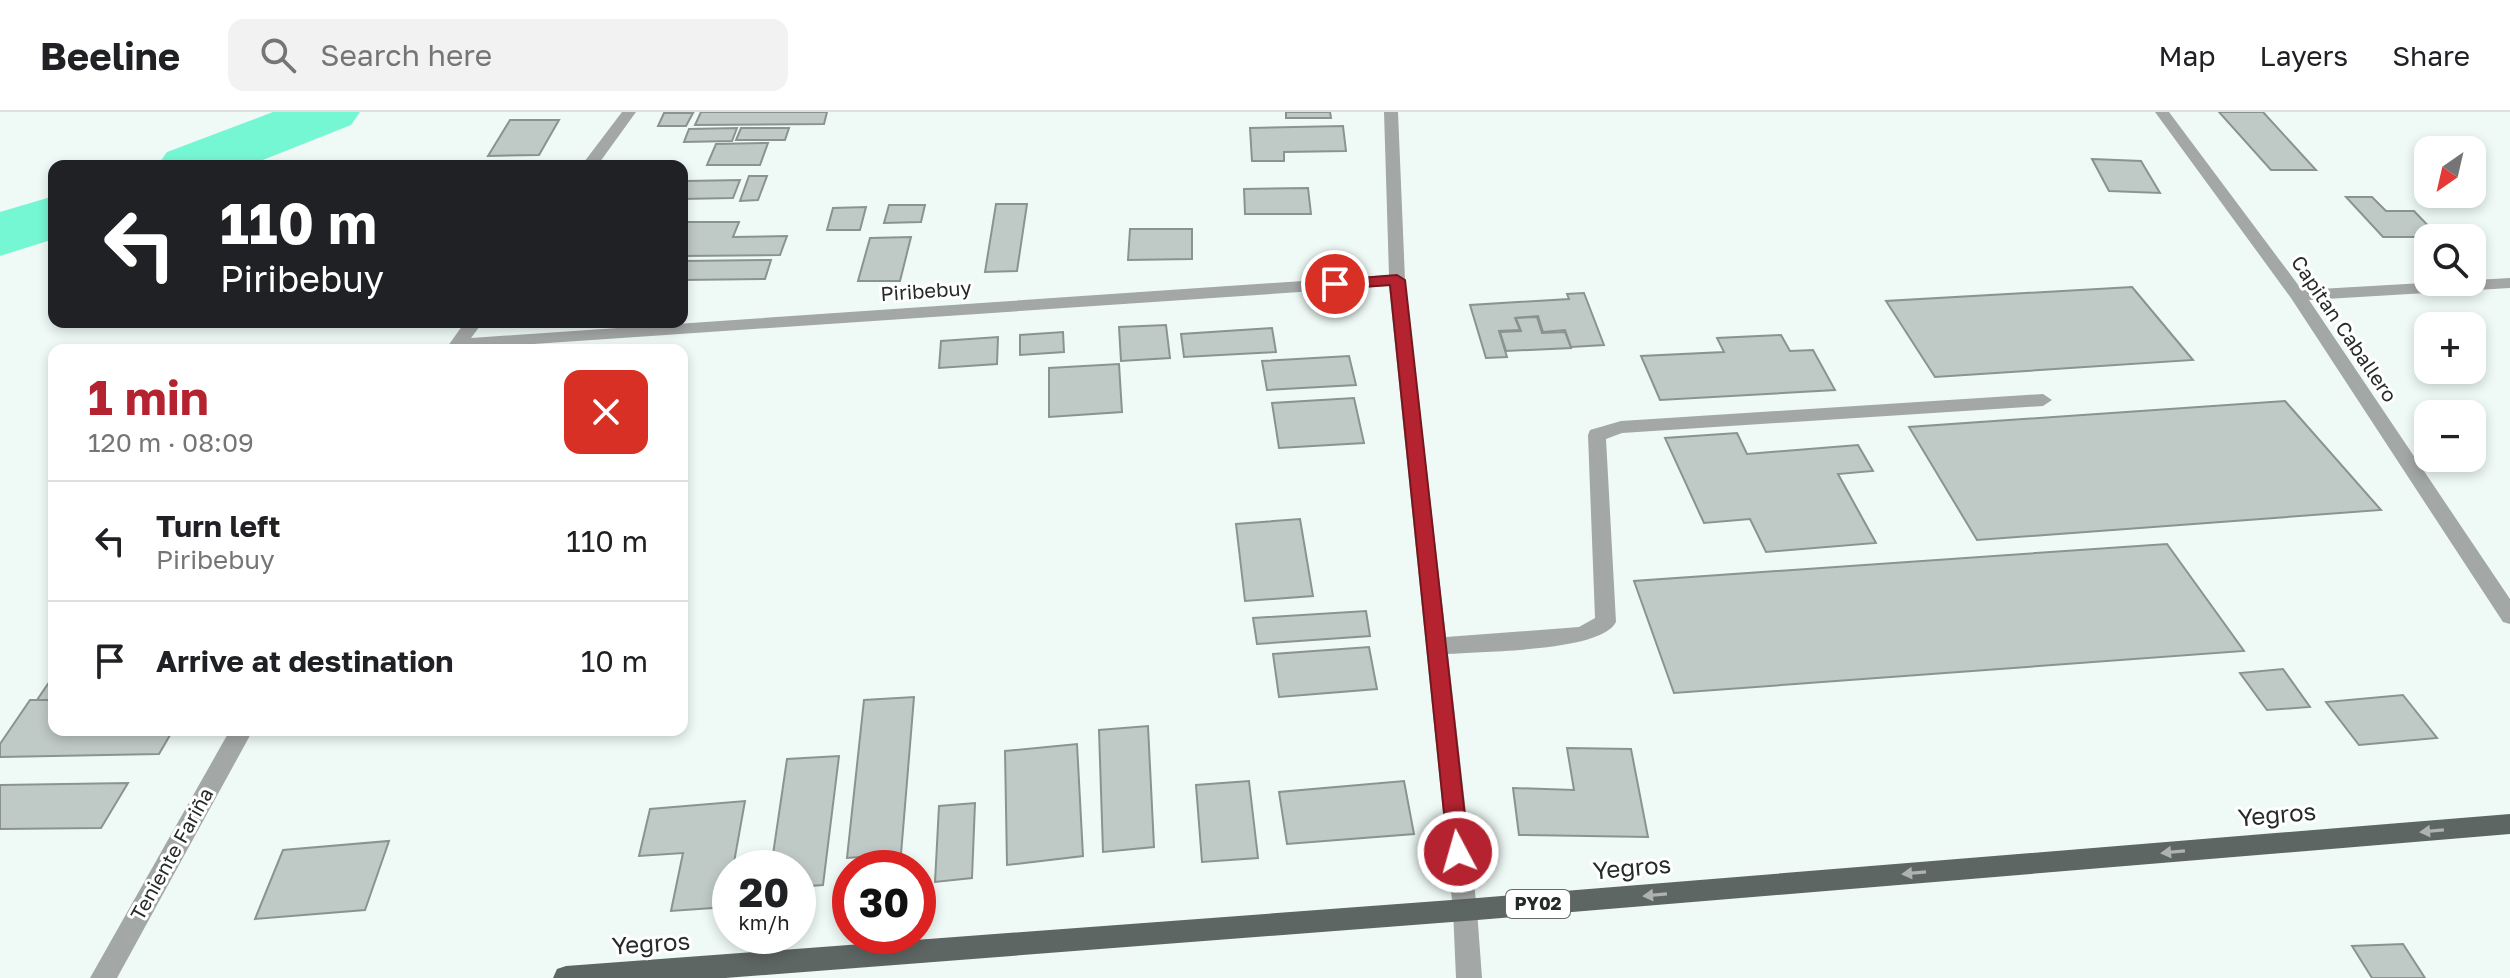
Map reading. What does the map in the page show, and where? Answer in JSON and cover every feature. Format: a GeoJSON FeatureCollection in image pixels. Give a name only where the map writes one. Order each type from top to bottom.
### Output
{"type":"FeatureCollection","features":[{"type":"Feature","properties":{"kind":"main road","name":"Yegros"},"geometry":{"type":"LineString","coordinates":[[566,978],[1465,910],[2510,824]]}},
{"type":"Feature","properties":{"kind":"street"},"geometry":{"type":"LineString","coordinates":[[593,160],[629,112]]}},
{"type":"Feature","properties":{"kind":"street"},"geometry":{"type":"LineString","coordinates":[[1391,112],[1397,280],[1465,910],[1469,978]]}},
{"type":"Feature","properties":{"kind":"street","name":"Capitan Caballero"},"geometry":{"type":"LineString","coordinates":[[2162,112],[2297,295],[2510,616]]}},
{"type":"Feature","properties":{"kind":"street","name":"Piribebuy"},"geometry":{"type":"LineString","coordinates":[[511,344],[1397,280]]}},
{"type":"Feature","properties":{"kind":"street"},"geometry":{"type":"LineString","coordinates":[[2297,295],[2510,283]]}},
{"type":"Feature","properties":{"kind":"street"},"geometry":{"type":"LineString","coordinates":[[1436,646],[1583,635],[1606,622],[1597,435],[1621,427],[2043,400]]}},
{"type":"Feature","properties":{"kind":"street","name":"Teniente Fariña"},"geometry":{"type":"LineString","coordinates":[[103,978],[239,736]]}},
{"type":"Feature","properties":{"kind":"building"},"geometry":{"type":"Polygon","coordinates":[[[701,112],[827,112],[824,124],[695,125],[701,112]]]}},
{"type":"Feature","properties":{"kind":"building"},"geometry":{"type":"Polygon","coordinates":[[[1286,112],[1330,112],[1331,118],[1286,118],[1286,112]]]}},
{"type":"Feature","properties":{"kind":"building"},"geometry":{"type":"Polygon","coordinates":[[[2219,112],[2263,112],[2316,170],[2271,170],[2219,112]]]}},
{"type":"Feature","properties":{"kind":"building"},"geometry":{"type":"Polygon","coordinates":[[[664,113],[693,113],[686,126],[658,126],[664,113]]]}},
{"type":"Feature","properties":{"kind":"building"},"geometry":{"type":"Polygon","coordinates":[[[510,120],[559,120],[539,155],[488,156],[510,120]]]}},
{"type":"Feature","properties":{"kind":"building"},"geometry":{"type":"Polygon","coordinates":[[[1343,126],[1346,151],[1284,152],[1284,161],[1252,161],[1250,128],[1343,126]]]}},
{"type":"Feature","properties":{"kind":"building"},"geometry":{"type":"Polygon","coordinates":[[[737,128],[732,141],[684,142],[689,129],[737,128]]]}},
{"type":"Feature","properties":{"kind":"building"},"geometry":{"type":"Polygon","coordinates":[[[741,128],[789,128],[785,140],[736,140],[741,128]]]}},
{"type":"Feature","properties":{"kind":"building"},"geometry":{"type":"Polygon","coordinates":[[[768,143],[760,165],[707,165],[716,144],[768,143]]]}},
{"type":"Feature","properties":{"kind":"building"},"geometry":{"type":"Polygon","coordinates":[[[2092,159],[2141,161],[2160,193],[2109,191],[2092,159]]]}},
{"type":"Feature","properties":{"kind":"building"},"geometry":{"type":"Polygon","coordinates":[[[749,176],[767,176],[758,200],[740,201],[749,176]]]}},
{"type":"Feature","properties":{"kind":"building"},"geometry":{"type":"Polygon","coordinates":[[[740,180],[733,198],[688,199],[688,181],[740,180]]]}},
{"type":"Feature","properties":{"kind":"building"},"geometry":{"type":"Polygon","coordinates":[[[1308,188],[1311,214],[1245,214],[1244,189],[1308,188]]]}},
{"type":"Feature","properties":{"kind":"building"},"geometry":{"type":"Polygon","coordinates":[[[2346,197],[2372,197],[2386,211],[2414,211],[2426,224],[2414,224],[2414,237],[2383,237],[2346,197]]]}},
{"type":"Feature","properties":{"kind":"building"},"geometry":{"type":"Polygon","coordinates":[[[996,204],[1027,204],[1017,271],[985,272],[996,204]]]}},
{"type":"Feature","properties":{"kind":"building"},"geometry":{"type":"Polygon","coordinates":[[[889,205],[925,205],[921,222],[884,223],[889,205]]]}},
{"type":"Feature","properties":{"kind":"building"},"geometry":{"type":"Polygon","coordinates":[[[866,207],[860,230],[827,230],[833,208],[866,207]]]}},
{"type":"Feature","properties":{"kind":"building"},"geometry":{"type":"Polygon","coordinates":[[[688,222],[739,222],[733,237],[787,236],[780,255],[688,256],[688,222]]]}},
{"type":"Feature","properties":{"kind":"building"},"geometry":{"type":"Polygon","coordinates":[[[1130,229],[1192,229],[1192,259],[1128,260],[1130,229]]]}},
{"type":"Feature","properties":{"kind":"building"},"geometry":{"type":"Polygon","coordinates":[[[911,237],[900,281],[858,281],[870,238],[911,237]]]}},
{"type":"Feature","properties":{"kind":"building"},"geometry":{"type":"Polygon","coordinates":[[[771,260],[765,279],[688,280],[688,261],[771,260]]]}},
{"type":"Feature","properties":{"kind":"building"},"geometry":{"type":"Polygon","coordinates":[[[2132,287],[2193,360],[1935,377],[1886,301],[2132,287]]]}},
{"type":"Feature","properties":{"kind":"building"},"geometry":{"type":"Polygon","coordinates":[[[1584,293],[1604,345],[1571,347],[1565,330],[1543,332],[1538,316],[1515,318],[1520,330],[1499,331],[1507,357],[1486,358],[1470,305],[1569,299],[1567,294],[1584,293]]]}},
{"type":"Feature","properties":{"kind":"building"},"geometry":{"type":"Polygon","coordinates":[[[1537,317],[1542,333],[1565,332],[1571,348],[1506,351],[1500,332],[1521,331],[1516,318],[1537,317]]]}},
{"type":"Feature","properties":{"kind":"building"},"geometry":{"type":"Polygon","coordinates":[[[1166,325],[1170,358],[1121,361],[1119,327],[1166,325]]]}},
{"type":"Feature","properties":{"kind":"building"},"geometry":{"type":"Polygon","coordinates":[[[1272,328],[1276,352],[1184,357],[1181,334],[1272,328]]]}},
{"type":"Feature","properties":{"kind":"building"},"geometry":{"type":"Polygon","coordinates":[[[1063,332],[1064,352],[1020,355],[1020,335],[1063,332]]]}},
{"type":"Feature","properties":{"kind":"building"},"geometry":{"type":"Polygon","coordinates":[[[1781,335],[1790,351],[1813,350],[1835,390],[1660,400],[1641,356],[1724,352],[1717,338],[1781,335]]]}},
{"type":"Feature","properties":{"kind":"building"},"geometry":{"type":"Polygon","coordinates":[[[998,337],[997,364],[939,368],[941,341],[998,337]]]}},
{"type":"Feature","properties":{"kind":"building"},"geometry":{"type":"Polygon","coordinates":[[[1349,356],[1356,385],[1267,390],[1262,361],[1349,356]]]}},
{"type":"Feature","properties":{"kind":"building"},"geometry":{"type":"Polygon","coordinates":[[[1119,364],[1122,412],[1049,417],[1049,368],[1119,364]]]}},
{"type":"Feature","properties":{"kind":"building"},"geometry":{"type":"Polygon","coordinates":[[[1354,398],[1364,443],[1279,448],[1272,403],[1354,398]]]}},
{"type":"Feature","properties":{"kind":"building"},"geometry":{"type":"Polygon","coordinates":[[[2285,401],[2381,510],[1977,540],[1909,427],[2285,401]]]}},
{"type":"Feature","properties":{"kind":"building"},"geometry":{"type":"Polygon","coordinates":[[[1737,433],[1747,454],[1858,445],[1873,471],[1838,474],[1876,543],[1766,552],[1750,519],[1704,523],[1665,438],[1737,433]]]}},
{"type":"Feature","properties":{"kind":"building"},"geometry":{"type":"Polygon","coordinates":[[[1300,519],[1313,596],[1245,601],[1236,524],[1300,519]]]}},
{"type":"Feature","properties":{"kind":"building"},"geometry":{"type":"Polygon","coordinates":[[[2167,544],[2244,651],[1674,693],[1634,581],[2167,544]]]}},
{"type":"Feature","properties":{"kind":"building"},"geometry":{"type":"Polygon","coordinates":[[[1366,611],[1370,636],[1257,644],[1253,618],[1366,611]]]}},
{"type":"Feature","properties":{"kind":"building"},"geometry":{"type":"Polygon","coordinates":[[[1369,647],[1377,689],[1279,697],[1273,654],[1369,647]]]}},
{"type":"Feature","properties":{"kind":"building"},"geometry":{"type":"Polygon","coordinates":[[[2283,669],[2310,707],[2267,710],[2240,673],[2283,669]]]}},
{"type":"Feature","properties":{"kind":"building"},"geometry":{"type":"Polygon","coordinates":[[[48,684],[48,700],[37,700],[48,684]]]}},
{"type":"Feature","properties":{"kind":"building"},"geometry":{"type":"Polygon","coordinates":[[[2403,695],[2437,738],[2359,745],[2326,702],[2403,695]]]}},
{"type":"Feature","properties":{"kind":"building"},"geometry":{"type":"Polygon","coordinates":[[[914,697],[901,850],[848,850],[864,700],[914,697]]]}},
{"type":"Feature","properties":{"kind":"building"},"geometry":{"type":"Polygon","coordinates":[[[30,700],[48,700],[48,736],[170,736],[159,754],[0,757],[0,744],[30,700]]]}},
{"type":"Feature","properties":{"kind":"building"},"geometry":{"type":"Polygon","coordinates":[[[1148,726],[1154,847],[1103,852],[1099,730],[1148,726]]]}},
{"type":"Feature","properties":{"kind":"building"},"geometry":{"type":"Polygon","coordinates":[[[1077,744],[1083,856],[1007,865],[1005,751],[1077,744]]]}},
{"type":"Feature","properties":{"kind":"building"},"geometry":{"type":"Polygon","coordinates":[[[1567,748],[1631,749],[1648,837],[1519,835],[1513,788],[1574,790],[1567,748]]]}},
{"type":"Feature","properties":{"kind":"building"},"geometry":{"type":"Polygon","coordinates":[[[839,756],[823,885],[816,886],[816,850],[774,850],[787,759],[839,756]]]}},
{"type":"Feature","properties":{"kind":"building"},"geometry":{"type":"Polygon","coordinates":[[[1249,781],[1258,858],[1202,862],[1196,785],[1249,781]]]}},
{"type":"Feature","properties":{"kind":"building"},"geometry":{"type":"Polygon","coordinates":[[[1404,781],[1414,834],[1287,844],[1279,792],[1404,781]]]}},
{"type":"Feature","properties":{"kind":"building"},"geometry":{"type":"Polygon","coordinates":[[[128,783],[101,828],[0,829],[0,785],[128,783]]]}},
{"type":"Feature","properties":{"kind":"building"},"geometry":{"type":"Polygon","coordinates":[[[745,801],[736,850],[712,850],[712,908],[671,911],[683,853],[639,856],[650,809],[745,801]]]}},
{"type":"Feature","properties":{"kind":"building"},"geometry":{"type":"Polygon","coordinates":[[[975,803],[972,878],[936,882],[939,806],[975,803]]]}},
{"type":"Feature","properties":{"kind":"building"},"geometry":{"type":"Polygon","coordinates":[[[389,841],[365,910],[255,919],[283,850],[389,841]]]}},
{"type":"Feature","properties":{"kind":"building"},"geometry":{"type":"Polygon","coordinates":[[[2403,944],[2425,978],[2372,978],[2352,946],[2403,944]]]}},
{"type":"Feature","properties":{"kind":"waterway"},"geometry":{"type":"LineString","coordinates":[[205,160],[329,112]]}},
{"type":"Feature","properties":{"kind":"waterway"},"geometry":{"type":"LineString","coordinates":[[0,235],[48,218]]}},
{"type":"Feature","properties":{"kind":"route"},"geometry":{"type":"LineString","coordinates":[[1335,284],[1397,280],[1458,852]]}}]}
